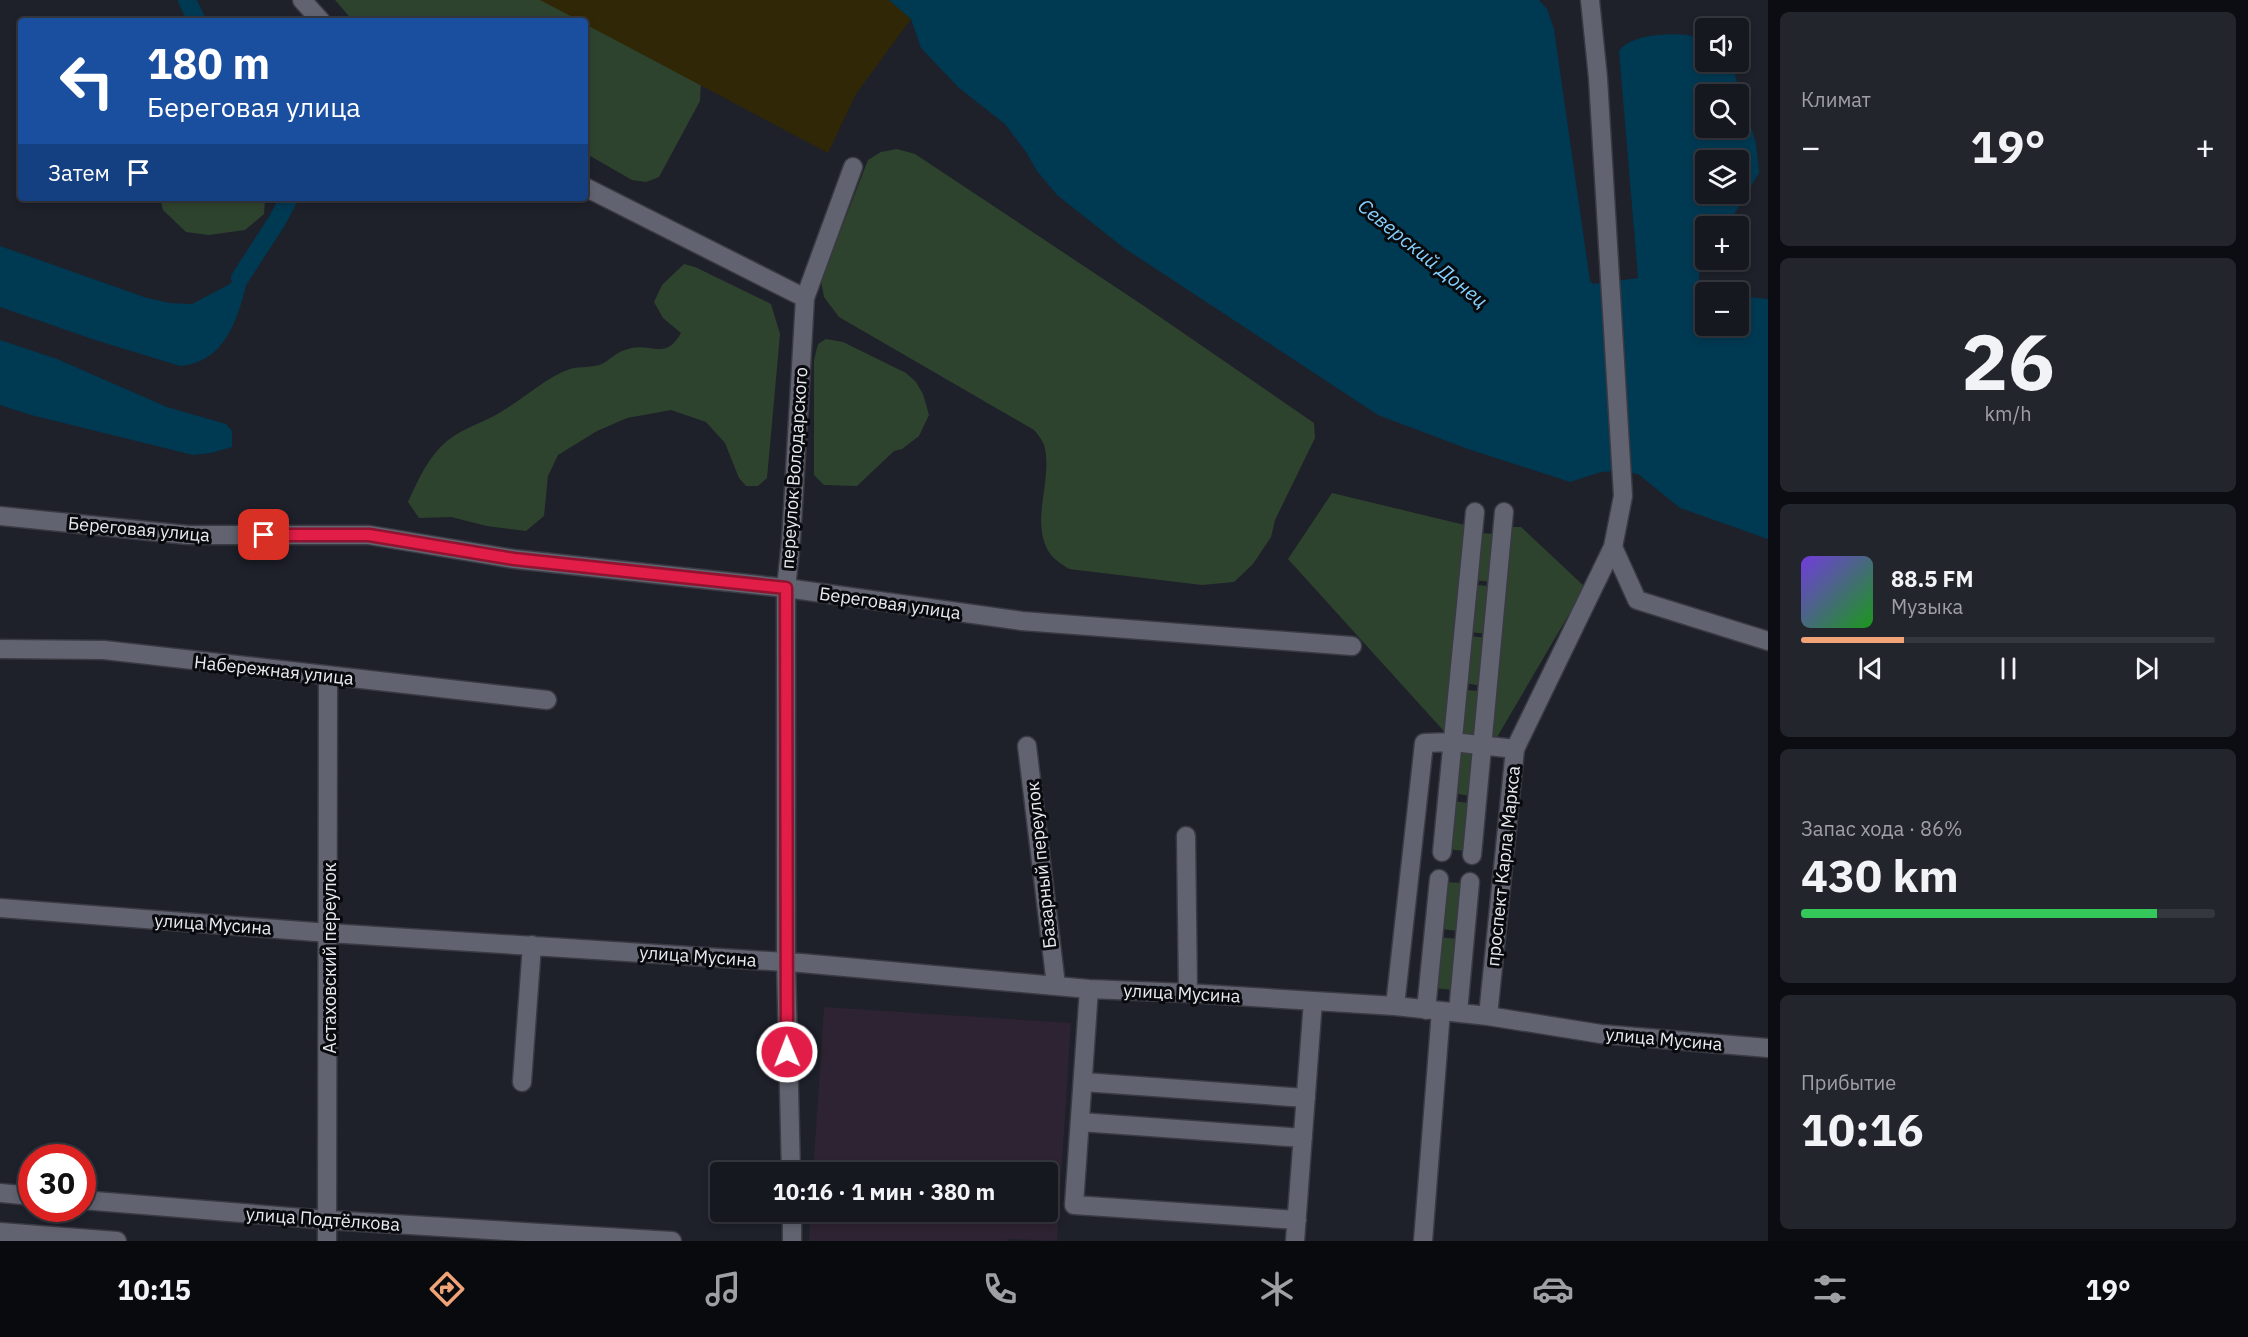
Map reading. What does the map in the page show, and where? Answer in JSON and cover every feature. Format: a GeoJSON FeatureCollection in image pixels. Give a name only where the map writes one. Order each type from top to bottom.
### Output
{"type":"FeatureCollection","features":[{"type":"Feature","properties":{"kind":"street"},"geometry":{"type":"LineString","coordinates":[[302,0],[318,18]]}},
{"type":"Feature","properties":{"kind":"street"},"geometry":{"type":"LineString","coordinates":[[1515,749],[1613,547],[1623,496],[1598,78],[1590,0]]}},
{"type":"Feature","properties":{"kind":"street","name":"переулок Володарского"},"geometry":{"type":"LineString","coordinates":[[790,1162],[786,963],[786,588],[791,542],[805,298],[853,167]]}},
{"type":"Feature","properties":{"kind":"street"},"geometry":{"type":"LineString","coordinates":[[588,189],[805,298]]}},
{"type":"Feature","properties":{"kind":"street"},"geometry":{"type":"LineString","coordinates":[[1442,852],[1475,512]]}},
{"type":"Feature","properties":{"kind":"street","name":"проспект Карла Маркса"},"geometry":{"type":"LineString","coordinates":[[1472,855],[1504,512]]}},
{"type":"Feature","properties":{"kind":"street","name":"Береговая улица"},"geometry":{"type":"LineString","coordinates":[[0,516],[199,536],[369,535],[514,559],[786,588],[1022,621],[1352,646]]}},
{"type":"Feature","properties":{"kind":"street"},"geometry":{"type":"LineString","coordinates":[[1613,547],[1637,600],[1768,641]]}},
{"type":"Feature","properties":{"kind":"street","name":"Набережная улица"},"geometry":{"type":"LineString","coordinates":[[0,648],[104,650],[547,700]]}},
{"type":"Feature","properties":{"kind":"street","name":"Астаховский переулок"},"geometry":{"type":"LineString","coordinates":[[327,1241],[328,676]]}},
{"type":"Feature","properties":{"kind":"street","name":"проспект Карла Маркса"},"geometry":{"type":"LineString","coordinates":[[1395,1006],[1424,743],[1453,742],[1482,745],[1515,749],[1488,1016]]}},
{"type":"Feature","properties":{"kind":"street","name":"Базарный переулок"},"geometry":{"type":"LineString","coordinates":[[1028,746],[1048,939],[1056,985]]}},
{"type":"Feature","properties":{"kind":"street"},"geometry":{"type":"LineString","coordinates":[[1186,836],[1188,993]]}},
{"type":"Feature","properties":{"kind":"street","name":"проспект Карла Маркса"},"geometry":{"type":"LineString","coordinates":[[1423,1241],[1441,1011],[1439,879]]}},
{"type":"Feature","properties":{"kind":"street","name":"проспект Карла Маркса"},"geometry":{"type":"LineString","coordinates":[[1441,1011],[1470,882]]}},
{"type":"Feature","properties":{"kind":"street","name":"улица Мусина"},"geometry":{"type":"LineString","coordinates":[[0,908],[329,933],[786,963],[1089,989],[1395,1006],[1488,1016],[1601,1034],[1768,1048]]}},
{"type":"Feature","properties":{"kind":"street"},"geometry":{"type":"LineString","coordinates":[[522,1082],[532,945]]}},
{"type":"Feature","properties":{"kind":"street"},"geometry":{"type":"LineString","coordinates":[[1089,989],[1074,1204],[1297,1220]]}},
{"type":"Feature","properties":{"kind":"street"},"geometry":{"type":"LineString","coordinates":[[1296,1241],[1313,1001]]}},
{"type":"Feature","properties":{"kind":"street"},"geometry":{"type":"LineString","coordinates":[[1083,1082],[1306,1098]]}},
{"type":"Feature","properties":{"kind":"street"},"geometry":{"type":"LineString","coordinates":[[1080,1122],[1303,1138]]}},
{"type":"Feature","properties":{"kind":"street"},"geometry":{"type":"LineString","coordinates":[[0,1193],[18,1195]]}},
{"type":"Feature","properties":{"kind":"street","name":"улица Подтёлкова"},"geometry":{"type":"LineString","coordinates":[[96,1201],[328,1220],[672,1241]]}},
{"type":"Feature","properties":{"kind":"street"},"geometry":{"type":"LineString","coordinates":[[792,1222],[792,1241]]}},
{"type":"Feature","properties":{"kind":"street"},"geometry":{"type":"LineString","coordinates":[[0,1232],[117,1241]]}},
{"type":"Feature","properties":{"kind":"shaded area"},"geometry":{"type":"Polygon","coordinates":[[[824,1007],[1071,1023],[1057,1241],[1007,1239],[1007,1241],[809,1241],[810,1222],[1058,1222],[1058,1162],[814,1162],[824,1007]]]}},
{"type":"Feature","properties":{"kind":"green space"},"geometry":{"type":"Polygon","coordinates":[[[335,0],[556,0],[701,79],[700,101],[659,177],[646,182],[632,180],[588,155],[588,18],[350,18],[335,0]]]}},
{"type":"Feature","properties":{"kind":"green space"},"geometry":{"type":"Polygon","coordinates":[[[897,149],[915,154],[1144,306],[1314,423],[1315,438],[1275,520],[1271,537],[1253,564],[1234,582],[1202,585],[1069,569],[1064,566],[1051,555],[1045,543],[1041,515],[1046,458],[1044,445],[1034,430],[839,317],[824,297],[821,281],[868,160],[881,152],[897,149]]]}},
{"type":"Feature","properties":{"kind":"green space"},"geometry":{"type":"Polygon","coordinates":[[[161,201],[265,201],[264,214],[245,230],[209,235],[186,232],[163,210],[161,201]]]}},
{"type":"Feature","properties":{"kind":"green space"},"geometry":{"type":"Polygon","coordinates":[[[684,264],[695,267],[771,304],[780,334],[767,478],[758,486],[746,486],[739,478],[725,443],[706,422],[671,410],[627,418],[597,431],[558,455],[548,476],[544,516],[526,531],[487,526],[451,517],[419,518],[408,502],[429,462],[440,447],[454,436],[497,414],[544,382],[570,369],[602,364],[625,350],[642,347],[662,349],[675,342],[681,333],[663,318],[654,302],[662,285],[684,264]]]}},
{"type":"Feature","properties":{"kind":"green space"},"geometry":{"type":"Polygon","coordinates":[[[826,339],[843,342],[906,373],[916,382],[923,394],[929,415],[919,436],[902,449],[894,451],[857,486],[824,485],[814,475],[814,360],[818,344],[826,339]]]}},
{"type":"Feature","properties":{"kind":"green space"},"geometry":{"type":"Polygon","coordinates":[[[1332,493],[1469,526],[1451,739],[1288,559],[1332,493]]]}},
{"type":"Feature","properties":{"kind":"green space"},"geometry":{"type":"Polygon","coordinates":[[[1506,527],[1521,527],[1585,587],[1493,744],[1484,743],[1506,527]]]}},
{"type":"Feature","properties":{"kind":"green space"},"geometry":{"type":"Polygon","coordinates":[[[1479,533],[1496,534],[1492,582],[1474,580],[1479,533]]]}},
{"type":"Feature","properties":{"kind":"green space"},"geometry":{"type":"Polygon","coordinates":[[[1474,585],[1491,586],[1487,634],[1470,632],[1474,585]]]}},
{"type":"Feature","properties":{"kind":"green space"},"geometry":{"type":"Polygon","coordinates":[[[1469,636],[1487,638],[1482,686],[1465,683],[1469,636]]]}},
{"type":"Feature","properties":{"kind":"green space"},"geometry":{"type":"Polygon","coordinates":[[[1464,690],[1481,691],[1477,740],[1460,737],[1464,690]]]}},
{"type":"Feature","properties":{"kind":"green space"},"geometry":{"type":"Polygon","coordinates":[[[1458,746],[1475,747],[1470,796],[1453,793],[1458,746]]]}},
{"type":"Feature","properties":{"kind":"green space"},"geometry":{"type":"Polygon","coordinates":[[[1452,801],[1470,803],[1465,851],[1448,849],[1452,801]]]}},
{"type":"Feature","properties":{"kind":"green space"},"geometry":{"type":"Polygon","coordinates":[[[1445,882],[1463,883],[1458,931],[1441,929],[1445,882]]]}},
{"type":"Feature","properties":{"kind":"green space"},"geometry":{"type":"Polygon","coordinates":[[[1439,937],[1457,939],[1453,990],[1434,988],[1439,937]]]}},
{"type":"Feature","properties":{"kind":"sand"},"geometry":{"type":"Polygon","coordinates":[[[540,0],[889,0],[911,19],[856,94],[828,153],[588,26],[588,18],[574,18],[540,0]]]}},
{"type":"Feature","properties":{"kind":"water","name":"Северский Донец"},"geometry":{"type":"Polygon","coordinates":[[[889,0],[1539,0],[1547,9],[1554,29],[1590,281],[1593,284],[1638,278],[1619,51],[1632,41],[1651,36],[1671,34],[1695,37],[1695,72],[1734,72],[1738,84],[1695,84],[1695,138],[1749,138],[1749,120],[1756,143],[1759,173],[1749,190],[1749,150],[1695,150],[1695,204],[1740,204],[1733,216],[1695,216],[1695,270],[1701,270],[1700,282],[1695,282],[1695,336],[1749,336],[1749,297],[1768,299],[1768,539],[1680,508],[1638,474],[1618,471],[1601,472],[1570,482],[1468,449],[1378,415],[1124,248],[1057,195],[1037,171],[1005,124],[959,88],[921,48],[911,19],[889,0]]]}},
{"type":"Feature","properties":{"kind":"water"},"geometry":{"type":"Polygon","coordinates":[[[0,246],[147,298],[170,303],[192,304],[230,284],[252,259],[239,311],[223,342],[212,354],[198,362],[180,366],[0,307],[0,246]]]}},
{"type":"Feature","properties":{"kind":"water"},"geometry":{"type":"Polygon","coordinates":[[[0,340],[57,359],[167,407],[226,424],[232,431],[232,447],[193,455],[31,415],[0,405],[0,340]]]}},
{"type":"Feature","properties":{"kind":"waterway"},"geometry":{"type":"LineString","coordinates":[[187,0],[196,18]]}},
{"type":"Feature","properties":{"kind":"waterway"},"geometry":{"type":"LineString","coordinates":[[240,278],[287,201]]}},
{"type":"Feature","properties":{"kind":"route"},"geometry":{"type":"LineString","coordinates":[[264,535],[369,535],[514,559],[786,588],[787,1052]]}}]}
